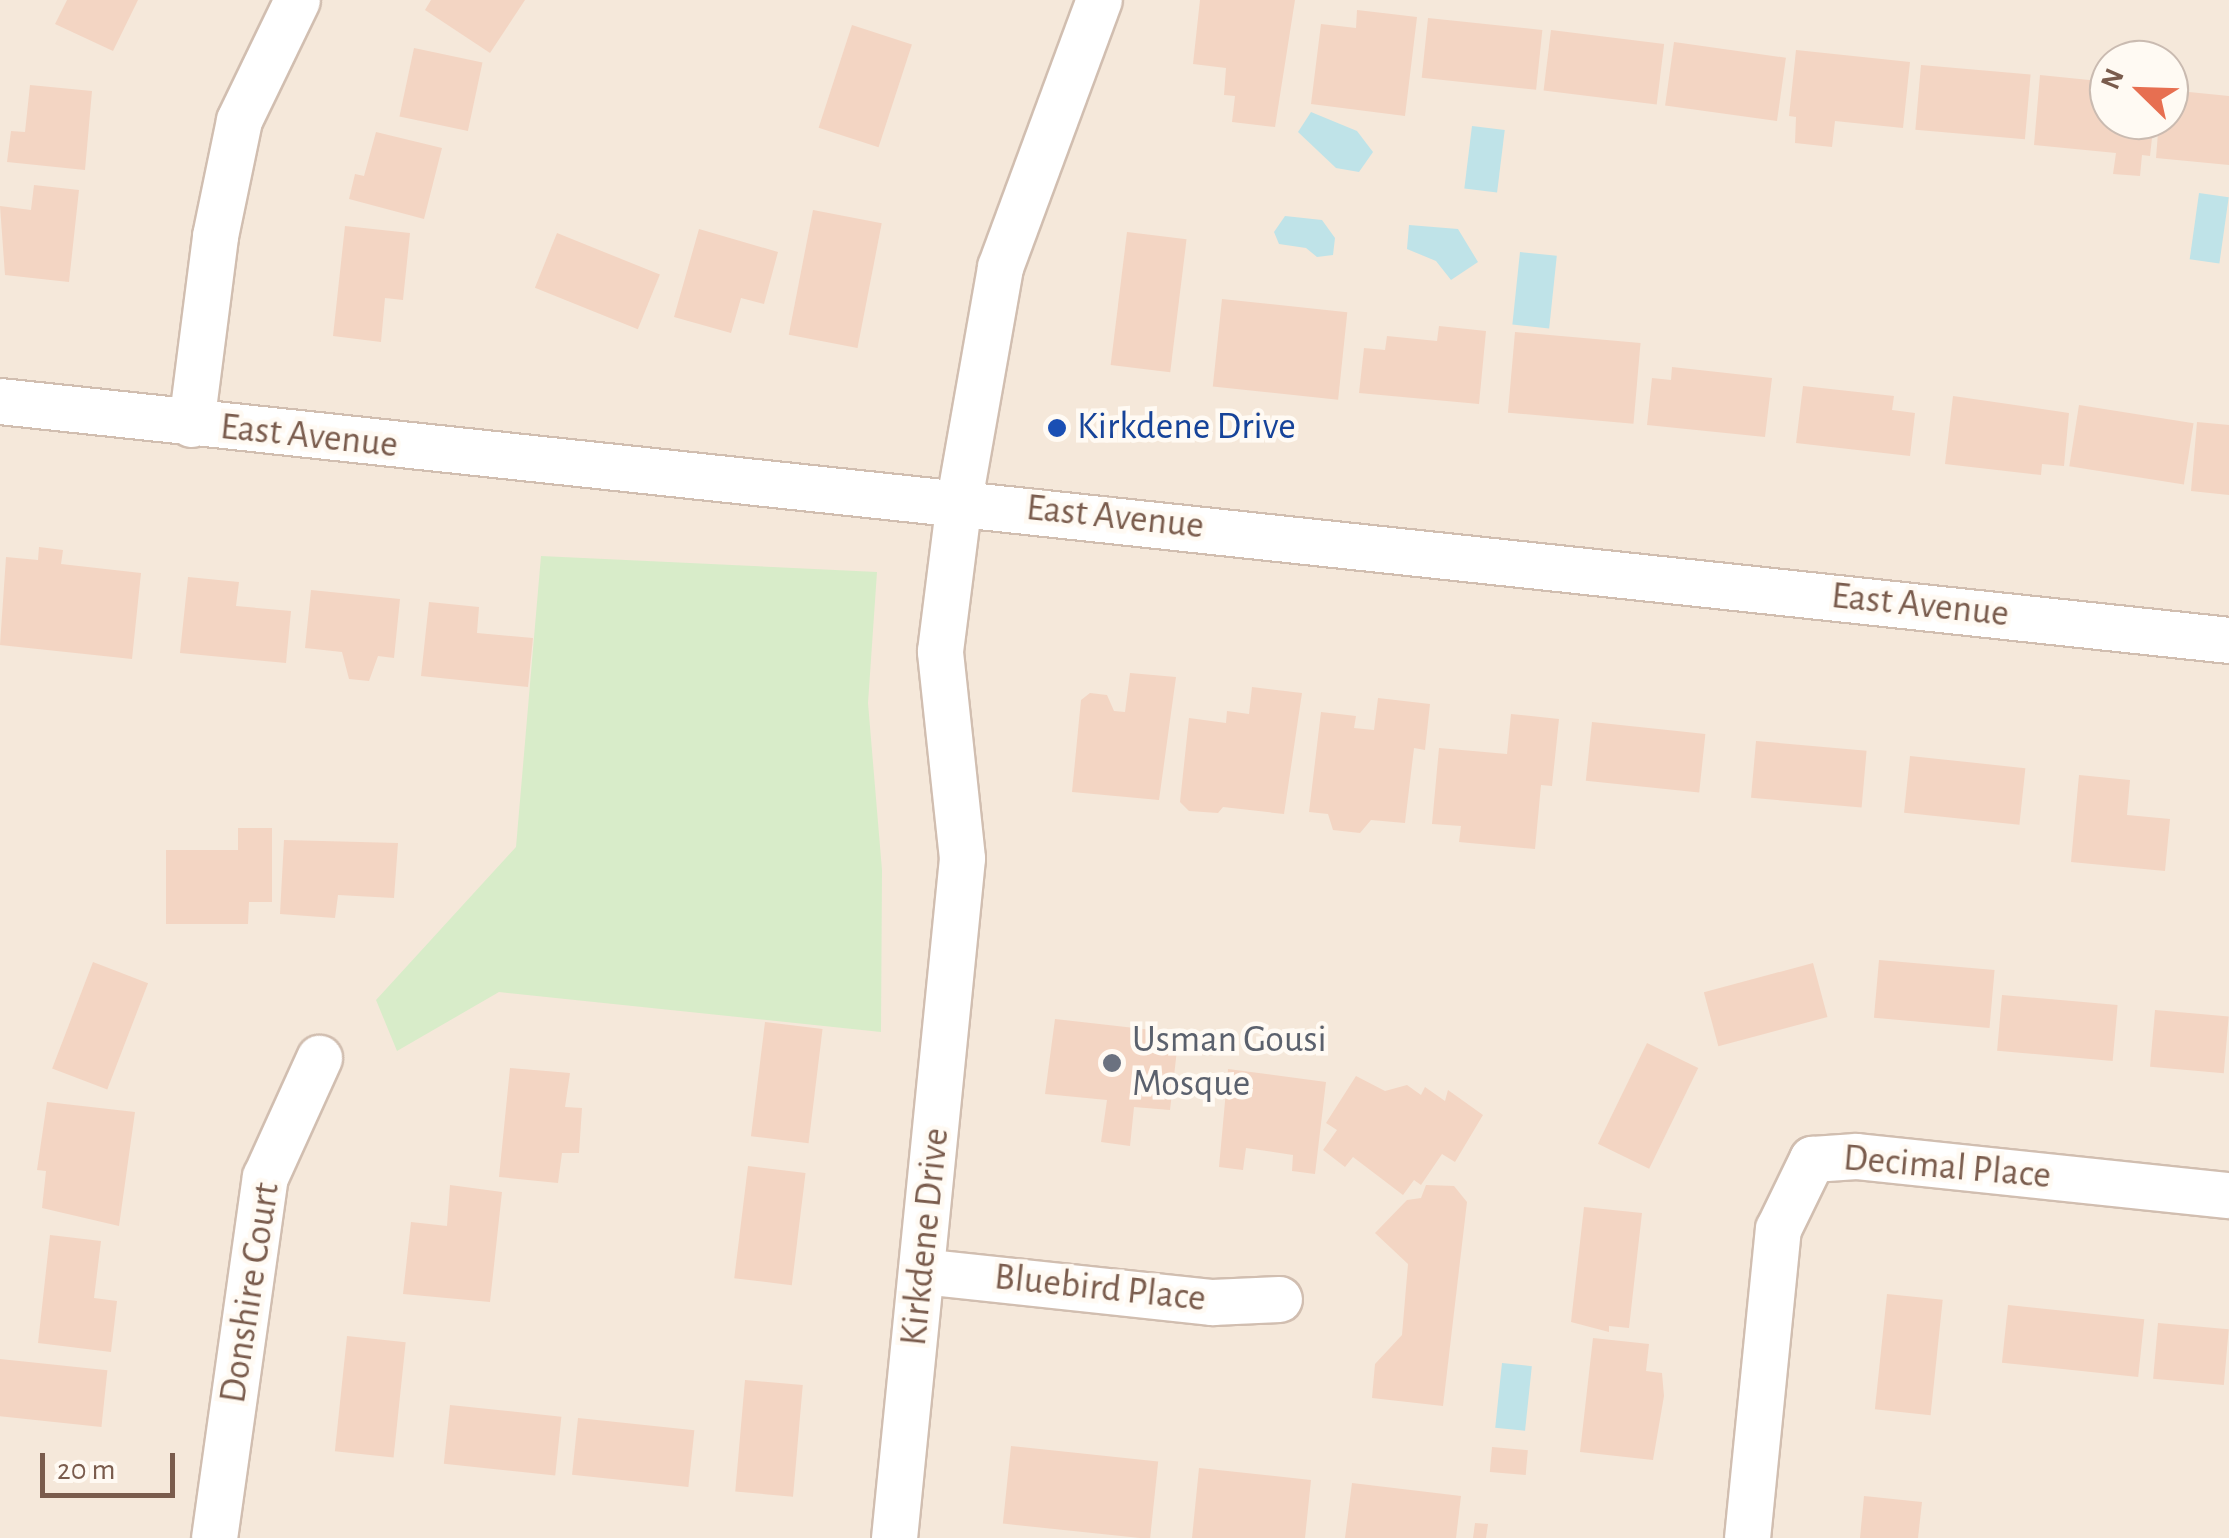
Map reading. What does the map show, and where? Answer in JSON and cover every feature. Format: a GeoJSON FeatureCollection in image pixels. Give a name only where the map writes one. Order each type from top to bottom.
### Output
{"type":"FeatureCollection","features":[{"type":"Feature","properties":{"kind":"street"},"geometry":{"type":"LineString","coordinates":[[191,424],[215,236],[239,120],[297,0]]}},
{"type":"Feature","properties":{"kind":"street","name":"Kirkdene Drive"},"geometry":{"type":"LineString","coordinates":[[894,1538],[962,858],[940,651],[959,500],[1000,267],[1099,0]]}},
{"type":"Feature","properties":{"kind":"street","name":"East Avenue"},"geometry":{"type":"LineString","coordinates":[[0,402],[959,500],[2229,640]]}},
{"type":"Feature","properties":{"kind":"street","name":"Donshire Court"},"geometry":{"type":"LineString","coordinates":[[214,1538],[265,1177],[319,1058]]}},
{"type":"Feature","properties":{"kind":"street","name":"Decimal Place"},"geometry":{"type":"LineString","coordinates":[[1747,1538],[1778,1229],[1812,1159],[1856,1156],[2229,1195]]}},
{"type":"Feature","properties":{"kind":"street","name":"Bluebird Place"},"geometry":{"type":"LineString","coordinates":[[922,1271],[1212,1302],[1278,1299]]}},
{"type":"Feature","properties":{"kind":"shaded area"},"geometry":{"type":"Polygon","coordinates":[[[0,0],[2229,0],[2229,1538],[0,1538],[0,0]]]}},
{"type":"Feature","properties":{"kind":"green space"},"geometry":{"type":"Polygon","coordinates":[[[541,556],[877,572],[868,703],[882,870],[881,1032],[499,992],[397,1051],[376,1000],[516,847],[541,556]]]}},
{"type":"Feature","properties":{"kind":"water"},"geometry":{"type":"Polygon","coordinates":[[[1311,112],[1357,131],[1373,152],[1359,172],[1336,168],[1298,132],[1311,112]]]}},
{"type":"Feature","properties":{"kind":"water"},"geometry":{"type":"Polygon","coordinates":[[[1472,126],[1505,130],[1497,193],[1464,189],[1472,126]]]}},
{"type":"Feature","properties":{"kind":"water"},"geometry":{"type":"Polygon","coordinates":[[[2199,193],[2229,197],[2219,264],[2190,259],[2199,193]]]}},
{"type":"Feature","properties":{"kind":"water"},"geometry":{"type":"Polygon","coordinates":[[[1285,216],[1322,220],[1335,238],[1333,255],[1317,257],[1306,248],[1279,244],[1274,232],[1285,216]]]}},
{"type":"Feature","properties":{"kind":"water"},"geometry":{"type":"Polygon","coordinates":[[[1409,225],[1458,229],[1478,262],[1451,280],[1436,261],[1407,249],[1409,225]]]}},
{"type":"Feature","properties":{"kind":"water"},"geometry":{"type":"Polygon","coordinates":[[[1520,252],[1557,256],[1549,328],[1512,325],[1520,252]]]}},
{"type":"Feature","properties":{"kind":"water"},"geometry":{"type":"Polygon","coordinates":[[[1502,1363],[1532,1366],[1525,1431],[1495,1428],[1502,1363]]]}},
{"type":"Feature","properties":{"kind":"building"},"geometry":{"type":"Polygon","coordinates":[[[67,0],[138,0],[113,51],[55,24],[67,0]]]}},
{"type":"Feature","properties":{"kind":"building"},"geometry":{"type":"Polygon","coordinates":[[[431,0],[525,0],[490,53],[425,10],[431,0]]]}},
{"type":"Feature","properties":{"kind":"building"},"geometry":{"type":"Polygon","coordinates":[[[1200,0],[1295,0],[1275,127],[1232,122],[1235,96],[1224,95],[1226,68],[1193,64],[1200,0]]]}},
{"type":"Feature","properties":{"kind":"building"},"geometry":{"type":"Polygon","coordinates":[[[1357,10],[1417,17],[1405,116],[1311,104],[1321,24],[1356,28],[1357,10]]]}},
{"type":"Feature","properties":{"kind":"building"},"geometry":{"type":"Polygon","coordinates":[[[1428,18],[1542,30],[1536,90],[1422,78],[1428,18]]]}},
{"type":"Feature","properties":{"kind":"building"},"geometry":{"type":"Polygon","coordinates":[[[852,25],[912,44],[879,147],[819,128],[852,25]]]}},
{"type":"Feature","properties":{"kind":"building"},"geometry":{"type":"Polygon","coordinates":[[[1551,30],[1664,44],[1657,104],[1544,91],[1551,30]]]}},
{"type":"Feature","properties":{"kind":"building"},"geometry":{"type":"Polygon","coordinates":[[[1674,42],[1786,58],[1777,121],[1665,105],[1674,42]]]}},
{"type":"Feature","properties":{"kind":"building"},"geometry":{"type":"Polygon","coordinates":[[[414,48],[482,63],[468,131],[399,116],[414,48]]]}},
{"type":"Feature","properties":{"kind":"building"},"geometry":{"type":"Polygon","coordinates":[[[1796,50],[1910,62],[1903,128],[1835,121],[1832,147],[1795,143],[1796,117],[1789,116],[1796,50]]]}},
{"type":"Feature","properties":{"kind":"building"},"geometry":{"type":"Polygon","coordinates":[[[1921,65],[2031,75],[2025,139],[1915,130],[1921,65]]]}},
{"type":"Feature","properties":{"kind":"building"},"geometry":{"type":"Polygon","coordinates":[[[2040,75],[2089,80],[2089,140],[2152,140],[2150,156],[2142,155],[2140,176],[2113,174],[2116,153],[2034,145],[2040,75]]]}},
{"type":"Feature","properties":{"kind":"building"},"geometry":{"type":"Polygon","coordinates":[[[30,85],[92,91],[85,170],[7,162],[11,131],[25,132],[30,85]]]}},
{"type":"Feature","properties":{"kind":"building"},"geometry":{"type":"Polygon","coordinates":[[[2189,92],[2229,96],[2229,165],[2156,158],[2157,140],[2189,140],[2189,92]]]}},
{"type":"Feature","properties":{"kind":"building"},"geometry":{"type":"Polygon","coordinates":[[[376,132],[442,148],[424,219],[349,199],[355,174],[364,176],[376,132]]]}},
{"type":"Feature","properties":{"kind":"building"},"geometry":{"type":"Polygon","coordinates":[[[34,185],[79,190],[69,282],[5,275],[0,206],[31,210],[34,185]]]}},
{"type":"Feature","properties":{"kind":"building"},"geometry":{"type":"Polygon","coordinates":[[[813,210],[882,223],[857,348],[789,335],[813,210]]]}},
{"type":"Feature","properties":{"kind":"building"},"geometry":{"type":"Polygon","coordinates":[[[345,226],[410,233],[403,300],[385,298],[381,342],[333,336],[345,226]]]}},
{"type":"Feature","properties":{"kind":"building"},"geometry":{"type":"Polygon","coordinates":[[[699,229],[778,252],[764,304],[741,298],[731,333],[674,317],[699,229]]]}},
{"type":"Feature","properties":{"kind":"building"},"geometry":{"type":"Polygon","coordinates":[[[1127,232],[1187,239],[1170,372],[1111,365],[1127,232]]]}},
{"type":"Feature","properties":{"kind":"building"},"geometry":{"type":"Polygon","coordinates":[[[557,233],[660,275],[638,329],[535,288],[557,233]]]}},
{"type":"Feature","properties":{"kind":"building"},"geometry":{"type":"Polygon","coordinates":[[[1222,299],[1347,312],[1338,400],[1213,387],[1222,299]]]}},
{"type":"Feature","properties":{"kind":"building"},"geometry":{"type":"Polygon","coordinates":[[[1439,326],[1486,331],[1479,404],[1359,393],[1364,348],[1385,350],[1387,336],[1437,341],[1439,326]]]}},
{"type":"Feature","properties":{"kind":"building"},"geometry":{"type":"Polygon","coordinates":[[[1515,332],[1641,343],[1633,424],[1508,413],[1515,332]]]}},
{"type":"Feature","properties":{"kind":"building"},"geometry":{"type":"Polygon","coordinates":[[[1672,367],[1772,378],[1765,437],[1647,425],[1652,378],[1671,380],[1672,367]]]}},
{"type":"Feature","properties":{"kind":"building"},"geometry":{"type":"Polygon","coordinates":[[[1803,386],[1894,396],[1892,410],[1915,413],[1910,456],[1796,443],[1803,386]]]}},
{"type":"Feature","properties":{"kind":"building"},"geometry":{"type":"Polygon","coordinates":[[[1953,396],[2069,413],[2064,466],[2042,464],[2041,475],[1945,464],[1953,396]]]}},
{"type":"Feature","properties":{"kind":"building"},"geometry":{"type":"Polygon","coordinates":[[[2079,405],[2194,423],[2184,484],[2069,466],[2079,405]]]}},
{"type":"Feature","properties":{"kind":"building"},"geometry":{"type":"Polygon","coordinates":[[[2197,422],[2229,425],[2229,495],[2191,491],[2197,422]]]}},
{"type":"Feature","properties":{"kind":"building"},"geometry":{"type":"Polygon","coordinates":[[[39,547],[63,550],[61,564],[141,573],[132,659],[0,645],[6,557],[38,560],[39,547]]]}},
{"type":"Feature","properties":{"kind":"building"},"geometry":{"type":"Polygon","coordinates":[[[188,577],[239,582],[236,606],[291,611],[286,663],[180,653],[188,577]]]}},
{"type":"Feature","properties":{"kind":"building"},"geometry":{"type":"Polygon","coordinates":[[[311,590],[400,599],[394,658],[378,656],[369,681],[349,679],[342,652],[305,648],[311,590]]]}},
{"type":"Feature","properties":{"kind":"building"},"geometry":{"type":"Polygon","coordinates":[[[429,602],[479,607],[477,633],[533,638],[528,687],[421,676],[429,602]]]}},
{"type":"Feature","properties":{"kind":"building"},"geometry":{"type":"Polygon","coordinates":[[[1130,673],[1176,677],[1159,800],[1072,792],[1081,700],[1090,693],[1107,695],[1114,711],[1125,712],[1130,673]]]}},
{"type":"Feature","properties":{"kind":"building"},"geometry":{"type":"Polygon","coordinates":[[[1252,687],[1302,693],[1284,814],[1223,807],[1218,813],[1189,811],[1180,802],[1189,718],[1226,723],[1227,711],[1249,714],[1252,687]]]}},
{"type":"Feature","properties":{"kind":"building"},"geometry":{"type":"Polygon","coordinates":[[[1378,698],[1430,704],[1425,750],[1414,748],[1405,823],[1371,820],[1360,833],[1333,830],[1328,814],[1309,812],[1321,712],[1356,716],[1354,728],[1374,730],[1378,698]]]}},
{"type":"Feature","properties":{"kind":"building"},"geometry":{"type":"Polygon","coordinates":[[[1511,714],[1559,719],[1552,786],[1541,785],[1535,849],[1459,842],[1461,826],[1432,824],[1439,748],[1507,754],[1511,714]]]}},
{"type":"Feature","properties":{"kind":"building"},"geometry":{"type":"Polygon","coordinates":[[[1592,722],[1705,734],[1699,793],[1586,781],[1592,722]]]}},
{"type":"Feature","properties":{"kind":"building"},"geometry":{"type":"Polygon","coordinates":[[[1756,741],[1867,751],[1862,807],[1751,798],[1756,741]]]}},
{"type":"Feature","properties":{"kind":"building"},"geometry":{"type":"Polygon","coordinates":[[[1910,756],[2025,768],[2019,825],[1904,813],[1910,756]]]}},
{"type":"Feature","properties":{"kind":"building"},"geometry":{"type":"Polygon","coordinates":[[[2079,775],[2130,780],[2127,815],[2170,819],[2165,871],[2071,862],[2079,775]]]}},
{"type":"Feature","properties":{"kind":"building"},"geometry":{"type":"Polygon","coordinates":[[[238,828],[272,828],[272,902],[249,902],[248,924],[166,924],[166,850],[238,850],[238,828]]]}},
{"type":"Feature","properties":{"kind":"building"},"geometry":{"type":"Polygon","coordinates":[[[284,840],[398,843],[394,898],[338,895],[335,918],[280,914],[284,840]]]}},
{"type":"Feature","properties":{"kind":"building"},"geometry":{"type":"Polygon","coordinates":[[[1879,960],[1995,970],[1990,1028],[1874,1018],[1879,960]]]}},
{"type":"Feature","properties":{"kind":"building"},"geometry":{"type":"Polygon","coordinates":[[[93,962],[148,983],[107,1090],[52,1068],[93,962]]]}},
{"type":"Feature","properties":{"kind":"building"},"geometry":{"type":"Polygon","coordinates":[[[1813,963],[1827,1017],[1718,1046],[1704,992],[1813,963]]]}},
{"type":"Feature","properties":{"kind":"building"},"geometry":{"type":"Polygon","coordinates":[[[2002,995],[2118,1005],[2113,1061],[1997,1051],[2002,995]]]}},
{"type":"Feature","properties":{"kind":"building"},"geometry":{"type":"Polygon","coordinates":[[[2155,1010],[2229,1016],[2224,1073],[2150,1067],[2155,1010]]]}},
{"type":"Feature","properties":{"kind":"building","name":"Usman Gousi Mosque"},"geometry":{"type":"Polygon","coordinates":[[[1055,1019],[1179,1033],[1170,1110],[1134,1107],[1130,1146],[1101,1142],[1107,1100],[1045,1094],[1055,1019]]]}},
{"type":"Feature","properties":{"kind":"building"},"geometry":{"type":"Polygon","coordinates":[[[765,1022],[823,1029],[809,1143],[751,1136],[765,1022]]]}},
{"type":"Feature","properties":{"kind":"building"},"geometry":{"type":"Polygon","coordinates":[[[1647,1043],[1698,1068],[1649,1169],[1598,1144],[1647,1043]]]}},
{"type":"Feature","properties":{"kind":"building"},"geometry":{"type":"Polygon","coordinates":[[[510,1068],[570,1073],[565,1107],[582,1108],[579,1153],[562,1153],[558,1183],[499,1177],[510,1068]]]}},
{"type":"Feature","properties":{"kind":"building"},"geometry":{"type":"Polygon","coordinates":[[[1228,1069],[1326,1082],[1315,1174],[1292,1171],[1293,1155],[1246,1148],[1243,1170],[1219,1167],[1228,1069]]]}},
{"type":"Feature","properties":{"kind":"building"},"geometry":{"type":"Polygon","coordinates":[[[1356,1076],[1385,1091],[1407,1085],[1421,1095],[1425,1087],[1445,1101],[1448,1090],[1483,1115],[1455,1162],[1442,1154],[1421,1185],[1414,1180],[1403,1195],[1353,1157],[1345,1167],[1323,1150],[1337,1130],[1326,1123],[1356,1076]]]}},
{"type":"Feature","properties":{"kind":"building"},"geometry":{"type":"Polygon","coordinates":[[[47,1102],[135,1112],[119,1226],[42,1208],[46,1171],[37,1170],[47,1102]]]}},
{"type":"Feature","properties":{"kind":"building"},"geometry":{"type":"Polygon","coordinates":[[[748,1166],[806,1173],[792,1285],[734,1278],[748,1166]]]}},
{"type":"Feature","properties":{"kind":"building"},"geometry":{"type":"Polygon","coordinates":[[[450,1185],[502,1192],[490,1302],[403,1294],[411,1222],[447,1226],[450,1185]]]}},
{"type":"Feature","properties":{"kind":"building"},"geometry":{"type":"Polygon","coordinates":[[[1426,1185],[1454,1186],[1467,1202],[1443,1406],[1372,1398],[1375,1364],[1402,1335],[1408,1264],[1375,1233],[1407,1200],[1421,1198],[1426,1185]]]}},
{"type":"Feature","properties":{"kind":"building"},"geometry":{"type":"Polygon","coordinates":[[[1584,1207],[1642,1213],[1629,1328],[1609,1326],[1609,1332],[1571,1322],[1584,1207]]]}},
{"type":"Feature","properties":{"kind":"building"},"geometry":{"type":"Polygon","coordinates":[[[50,1235],[101,1241],[94,1298],[117,1301],[111,1352],[38,1343],[50,1235]]]}},
{"type":"Feature","properties":{"kind":"building"},"geometry":{"type":"Polygon","coordinates":[[[1887,1294],[1943,1300],[1931,1415],[1875,1409],[1887,1294]]]}},
{"type":"Feature","properties":{"kind":"building"},"geometry":{"type":"Polygon","coordinates":[[[2008,1305],[2144,1319],[2138,1377],[2002,1363],[2008,1305]]]}},
{"type":"Feature","properties":{"kind":"building"},"geometry":{"type":"Polygon","coordinates":[[[2158,1323],[2229,1329],[2224,1385],[2153,1379],[2158,1323]]]}},
{"type":"Feature","properties":{"kind":"building"},"geometry":{"type":"Polygon","coordinates":[[[347,1336],[406,1342],[394,1458],[335,1451],[347,1336]]]}},
{"type":"Feature","properties":{"kind":"building"},"geometry":{"type":"Polygon","coordinates":[[[1593,1338],[1649,1344],[1646,1371],[1662,1373],[1664,1396],[1653,1460],[1580,1452],[1593,1338]]]}},
{"type":"Feature","properties":{"kind":"building"},"geometry":{"type":"Polygon","coordinates":[[[0,1359],[107,1370],[101,1427],[0,1416],[0,1359]]]}},
{"type":"Feature","properties":{"kind":"building"},"geometry":{"type":"Polygon","coordinates":[[[745,1380],[803,1385],[793,1497],[735,1492],[745,1380]]]}},
{"type":"Feature","properties":{"kind":"building"},"geometry":{"type":"Polygon","coordinates":[[[450,1405],[561,1417],[555,1475],[444,1464],[450,1405]]]}},
{"type":"Feature","properties":{"kind":"building"},"geometry":{"type":"Polygon","coordinates":[[[578,1418],[694,1430],[688,1487],[572,1475],[578,1418]]]}},
{"type":"Feature","properties":{"kind":"building"},"geometry":{"type":"Polygon","coordinates":[[[1011,1446],[1158,1461],[1150,1538],[1003,1524],[1011,1446]]]}},
{"type":"Feature","properties":{"kind":"building"},"geometry":{"type":"Polygon","coordinates":[[[1492,1447],[1528,1450],[1526,1475],[1490,1472],[1492,1447]]]}},
{"type":"Feature","properties":{"kind":"building"},"geometry":{"type":"Polygon","coordinates":[[[1199,1468],[1311,1480],[1305,1538],[1192,1538],[1199,1468]]]}},
{"type":"Feature","properties":{"kind":"building"},"geometry":{"type":"Polygon","coordinates":[[[1352,1483],[1461,1496],[1456,1538],[1345,1538],[1352,1483]]]}},
{"type":"Feature","properties":{"kind":"building"},"geometry":{"type":"Polygon","coordinates":[[[1864,1496],[1922,1502],[1918,1538],[1860,1538],[1864,1496]]]}},
{"type":"Feature","properties":{"kind":"building"},"geometry":{"type":"Polygon","coordinates":[[[1475,1523],[1488,1524],[1486,1538],[1473,1538],[1475,1523]]]}},
{"type":"Feature","properties":{"kind":"place","name":"Kirkdene Drive"},"geometry":{"type":"Point","coordinates":[1057,428]}},
{"type":"Feature","properties":{"kind":"place","name":"Usman Gousi Mosque"},"geometry":{"type":"Point","coordinates":[1112,1063]}}]}
